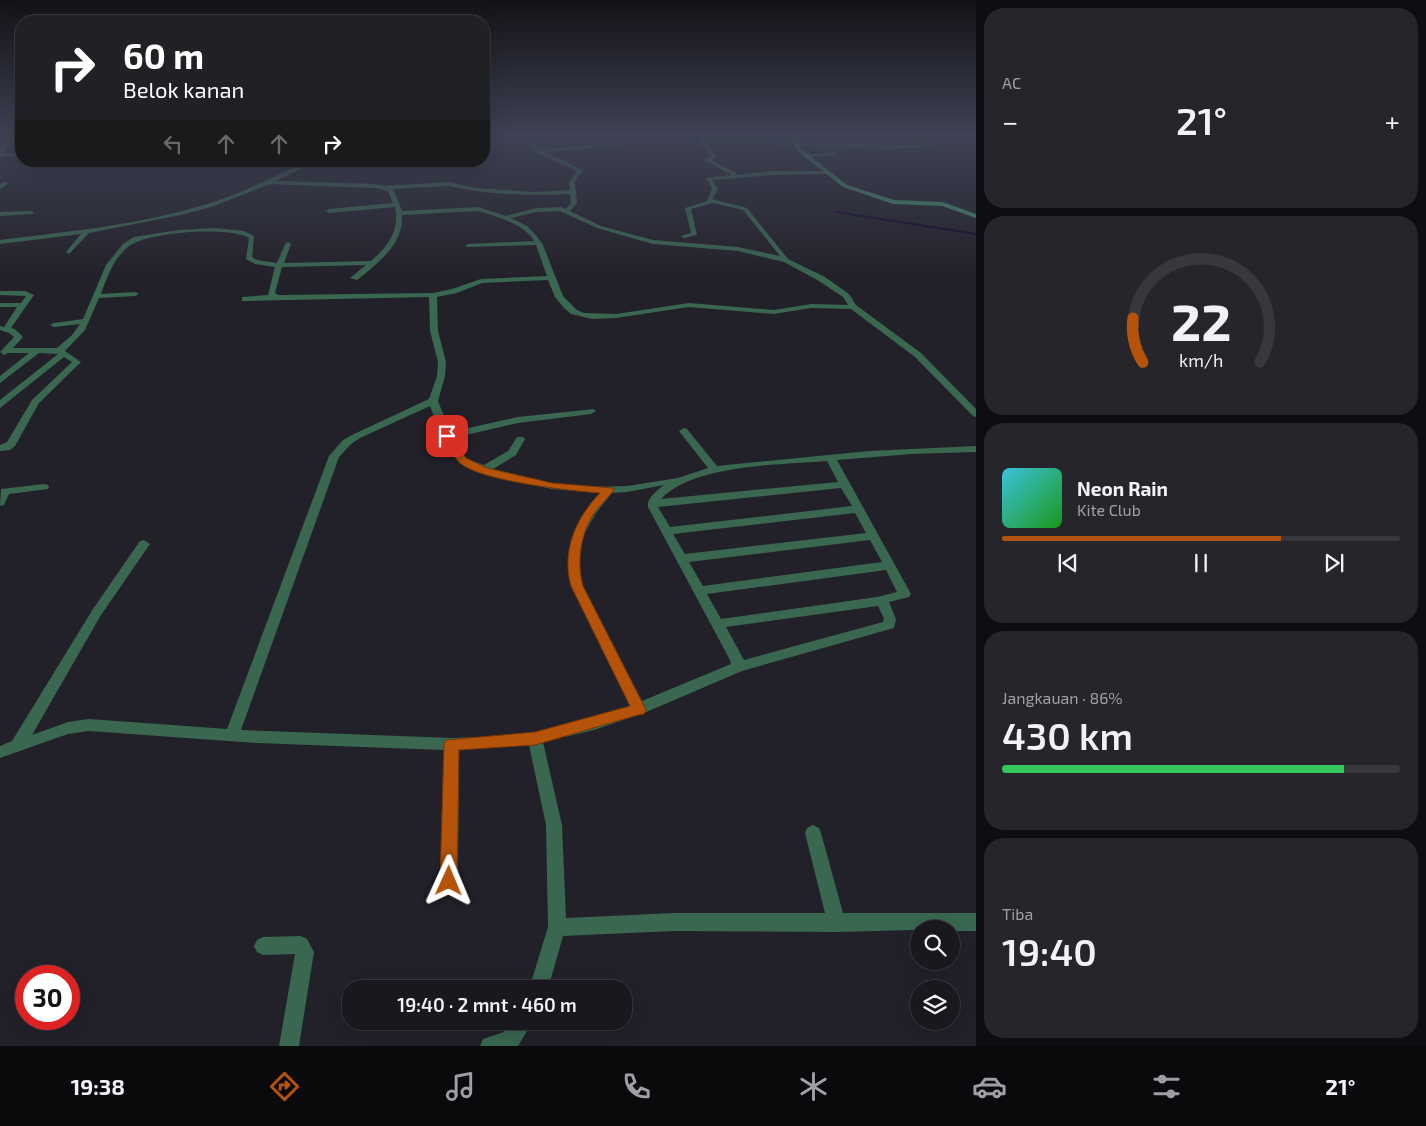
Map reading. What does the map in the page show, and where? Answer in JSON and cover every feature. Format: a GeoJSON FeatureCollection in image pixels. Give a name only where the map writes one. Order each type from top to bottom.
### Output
{"type":"FeatureCollection","features":[{"type":"Feature","properties":{"kind":"street"},"geometry":{"type":"LineString","coordinates":[[0,405],[61,352],[72,340],[85,321],[112,258],[128,242],[189,221],[262,184]]}},
{"type":"Feature","properties":{"kind":"street"},"geometry":{"type":"LineString","coordinates":[[302,184],[384,188],[449,184],[476,190],[534,194],[573,192]]}},
{"type":"Feature","properties":{"kind":"street"},"geometry":{"type":"LineString","coordinates":[[566,212],[574,203],[572,184]]}},
{"type":"Feature","properties":{"kind":"street"},"geometry":{"type":"LineString","coordinates":[[712,184],[715,189],[709,199],[712,202]]}},
{"type":"Feature","properties":{"kind":"street"},"geometry":{"type":"LineString","coordinates":[[842,184],[893,202],[943,204],[976,216]]}},
{"type":"Feature","properties":{"kind":"street"},"geometry":{"type":"LineString","coordinates":[[354,278],[380,258],[399,230],[400,213],[391,190],[384,188]]}},
{"type":"Feature","properties":{"kind":"street"},"geometry":{"type":"LineString","coordinates":[[684,236],[695,234],[688,208],[712,202],[757,208]]}},
{"type":"Feature","properties":{"kind":"street"},"geometry":{"type":"LineString","coordinates":[[329,211],[396,205]]}},
{"type":"Feature","properties":{"kind":"street"},"geometry":{"type":"LineString","coordinates":[[742,207],[786,260]]}},
{"type":"Feature","properties":{"kind":"street"},"geometry":{"type":"LineString","coordinates":[[400,213],[478,208],[506,218],[531,232],[538,243],[556,292],[567,306],[584,316],[637,313],[670,306],[701,304],[774,312],[798,310],[810,306],[853,307]]}},
{"type":"Feature","properties":{"kind":"street"},"geometry":{"type":"LineString","coordinates":[[506,218],[554,208],[621,234],[653,242],[738,248],[786,260],[822,279],[846,296],[853,307],[918,355],[976,414]]}},
{"type":"Feature","properties":{"kind":"street"},"geometry":{"type":"LineString","coordinates":[[0,214],[31,212]]}},
{"type":"Feature","properties":{"kind":"street"},"geometry":{"type":"LineString","coordinates":[[0,242],[88,230],[189,221],[248,233],[252,237],[249,260],[259,264],[279,266],[373,263]]}},
{"type":"Feature","properties":{"kind":"street"},"geometry":{"type":"LineString","coordinates":[[69,252],[88,230]]}},
{"type":"Feature","properties":{"kind":"street"},"geometry":{"type":"LineString","coordinates":[[468,246],[538,243]]}},
{"type":"Feature","properties":{"kind":"street"},"geometry":{"type":"LineString","coordinates":[[276,297],[271,294],[288,244]]}},
{"type":"Feature","properties":{"kind":"street"},"geometry":{"type":"LineString","coordinates":[[245,299],[433,295],[454,291],[481,281],[552,278]]}},
{"type":"Feature","properties":{"kind":"street"},"geometry":{"type":"LineString","coordinates":[[0,293],[30,295],[14,317],[3,328],[19,337],[3,352]]}},
{"type":"Feature","properties":{"kind":"street"},"geometry":{"type":"LineString","coordinates":[[97,296],[135,294]]}},
{"type":"Feature","properties":{"kind":"street"},"geometry":{"type":"LineString","coordinates":[[433,295],[434,332],[442,362],[441,376],[433,401],[447,436],[463,460],[484,470],[552,486],[609,490],[715,470],[830,457],[920,450],[976,449]]}},
{"type":"Feature","properties":{"kind":"street"},"geometry":{"type":"LineString","coordinates":[[0,305],[23,304]]}},
{"type":"Feature","properties":{"kind":"street"},"geometry":{"type":"LineString","coordinates":[[0,318],[14,317]]}},
{"type":"Feature","properties":{"kind":"street"},"geometry":{"type":"LineString","coordinates":[[54,325],[85,321]]}},
{"type":"Feature","properties":{"kind":"street"},"geometry":{"type":"LineString","coordinates":[[0,448],[6,448],[11,444],[35,402],[76,364],[75,360],[61,352],[38,350],[3,352]]}},
{"type":"Feature","properties":{"kind":"street"},"geometry":{"type":"LineString","coordinates":[[0,380],[38,350]]}},
{"type":"Feature","properties":{"kind":"street"},"geometry":{"type":"LineString","coordinates":[[232,735],[334,456],[347,442],[357,436],[433,401]]}},
{"type":"Feature","properties":{"kind":"street"},"geometry":{"type":"LineString","coordinates":[[447,436],[518,420],[591,411]]}},
{"type":"Feature","properties":{"kind":"street"},"geometry":{"type":"LineString","coordinates":[[684,431],[715,470]]}},
{"type":"Feature","properties":{"kind":"street"},"geometry":{"type":"LineString","coordinates":[[484,470],[512,453],[520,439]]}},
{"type":"Feature","properties":{"kind":"street"},"geometry":{"type":"LineString","coordinates":[[716,624],[882,601],[905,594],[830,457]]}},
{"type":"Feature","properties":{"kind":"street"},"geometry":{"type":"LineString","coordinates":[[652,503],[663,491],[694,475]]}},
{"type":"Feature","properties":{"kind":"street"},"geometry":{"type":"LineString","coordinates":[[652,503],[846,484]]}},
{"type":"Feature","properties":{"kind":"street"},"geometry":{"type":"LineString","coordinates":[[0,503],[5,491],[44,487]]}},
{"type":"Feature","properties":{"kind":"street"},"geometry":{"type":"LineString","coordinates":[[609,490],[593,507],[578,532],[573,571],[581,594],[638,710]]}},
{"type":"Feature","properties":{"kind":"street"},"geometry":{"type":"LineString","coordinates":[[652,503],[680,559],[737,660],[738,668]]}},
{"type":"Feature","properties":{"kind":"street"},"geometry":{"type":"LineString","coordinates":[[665,531],[859,509]]}},
{"type":"Feature","properties":{"kind":"street"},"geometry":{"type":"LineString","coordinates":[[680,559],[873,536]]}},
{"type":"Feature","properties":{"kind":"street"},"geometry":{"type":"LineString","coordinates":[[7,752],[97,612],[144,544]]}},
{"type":"Feature","properties":{"kind":"street"},"geometry":{"type":"LineString","coordinates":[[698,591],[890,565]]}},
{"type":"Feature","properties":{"kind":"street"},"geometry":{"type":"LineString","coordinates":[[7,752],[79,726],[232,735],[452,744],[535,738],[638,710],[738,668],[886,626],[889,624],[890,619],[882,601]]}},
{"type":"Feature","properties":{"kind":"street"},"geometry":{"type":"LineString","coordinates":[[535,738],[554,824],[557,927],[541,980]]}},
{"type":"Feature","properties":{"kind":"street"},"geometry":{"type":"LineString","coordinates":[[449,881],[452,744]]}},
{"type":"Feature","properties":{"kind":"street"},"geometry":{"type":"LineString","coordinates":[[813,832],[837,923]]}},
{"type":"Feature","properties":{"kind":"street"},"geometry":{"type":"LineString","coordinates":[[557,927],[674,922],[976,922]]}},
{"type":"Feature","properties":{"kind":"street"},"geometry":{"type":"LineString","coordinates":[[263,946],[301,945],[305,952],[289,1046]]}},
{"type":"Feature","properties":{"kind":"street"},"geometry":{"type":"LineString","coordinates":[[490,1046],[510,1043],[518,1030]]}},
{"type":"Feature","properties":{"kind":"waterway"},"geometry":{"type":"LineString","coordinates":[[832,211],[845,213]]}},
{"type":"Feature","properties":{"kind":"waterway"},"geometry":{"type":"LineString","coordinates":[[837,212],[976,234]]}},
{"type":"Feature","properties":{"kind":"route"},"geometry":{"type":"LineString","coordinates":[[447,436],[458,456],[468,464],[500,476],[552,486],[609,490],[584,519],[578,532],[573,571],[577,586],[638,710],[594,724],[535,738],[452,744],[449,805],[449,881]]}}]}
